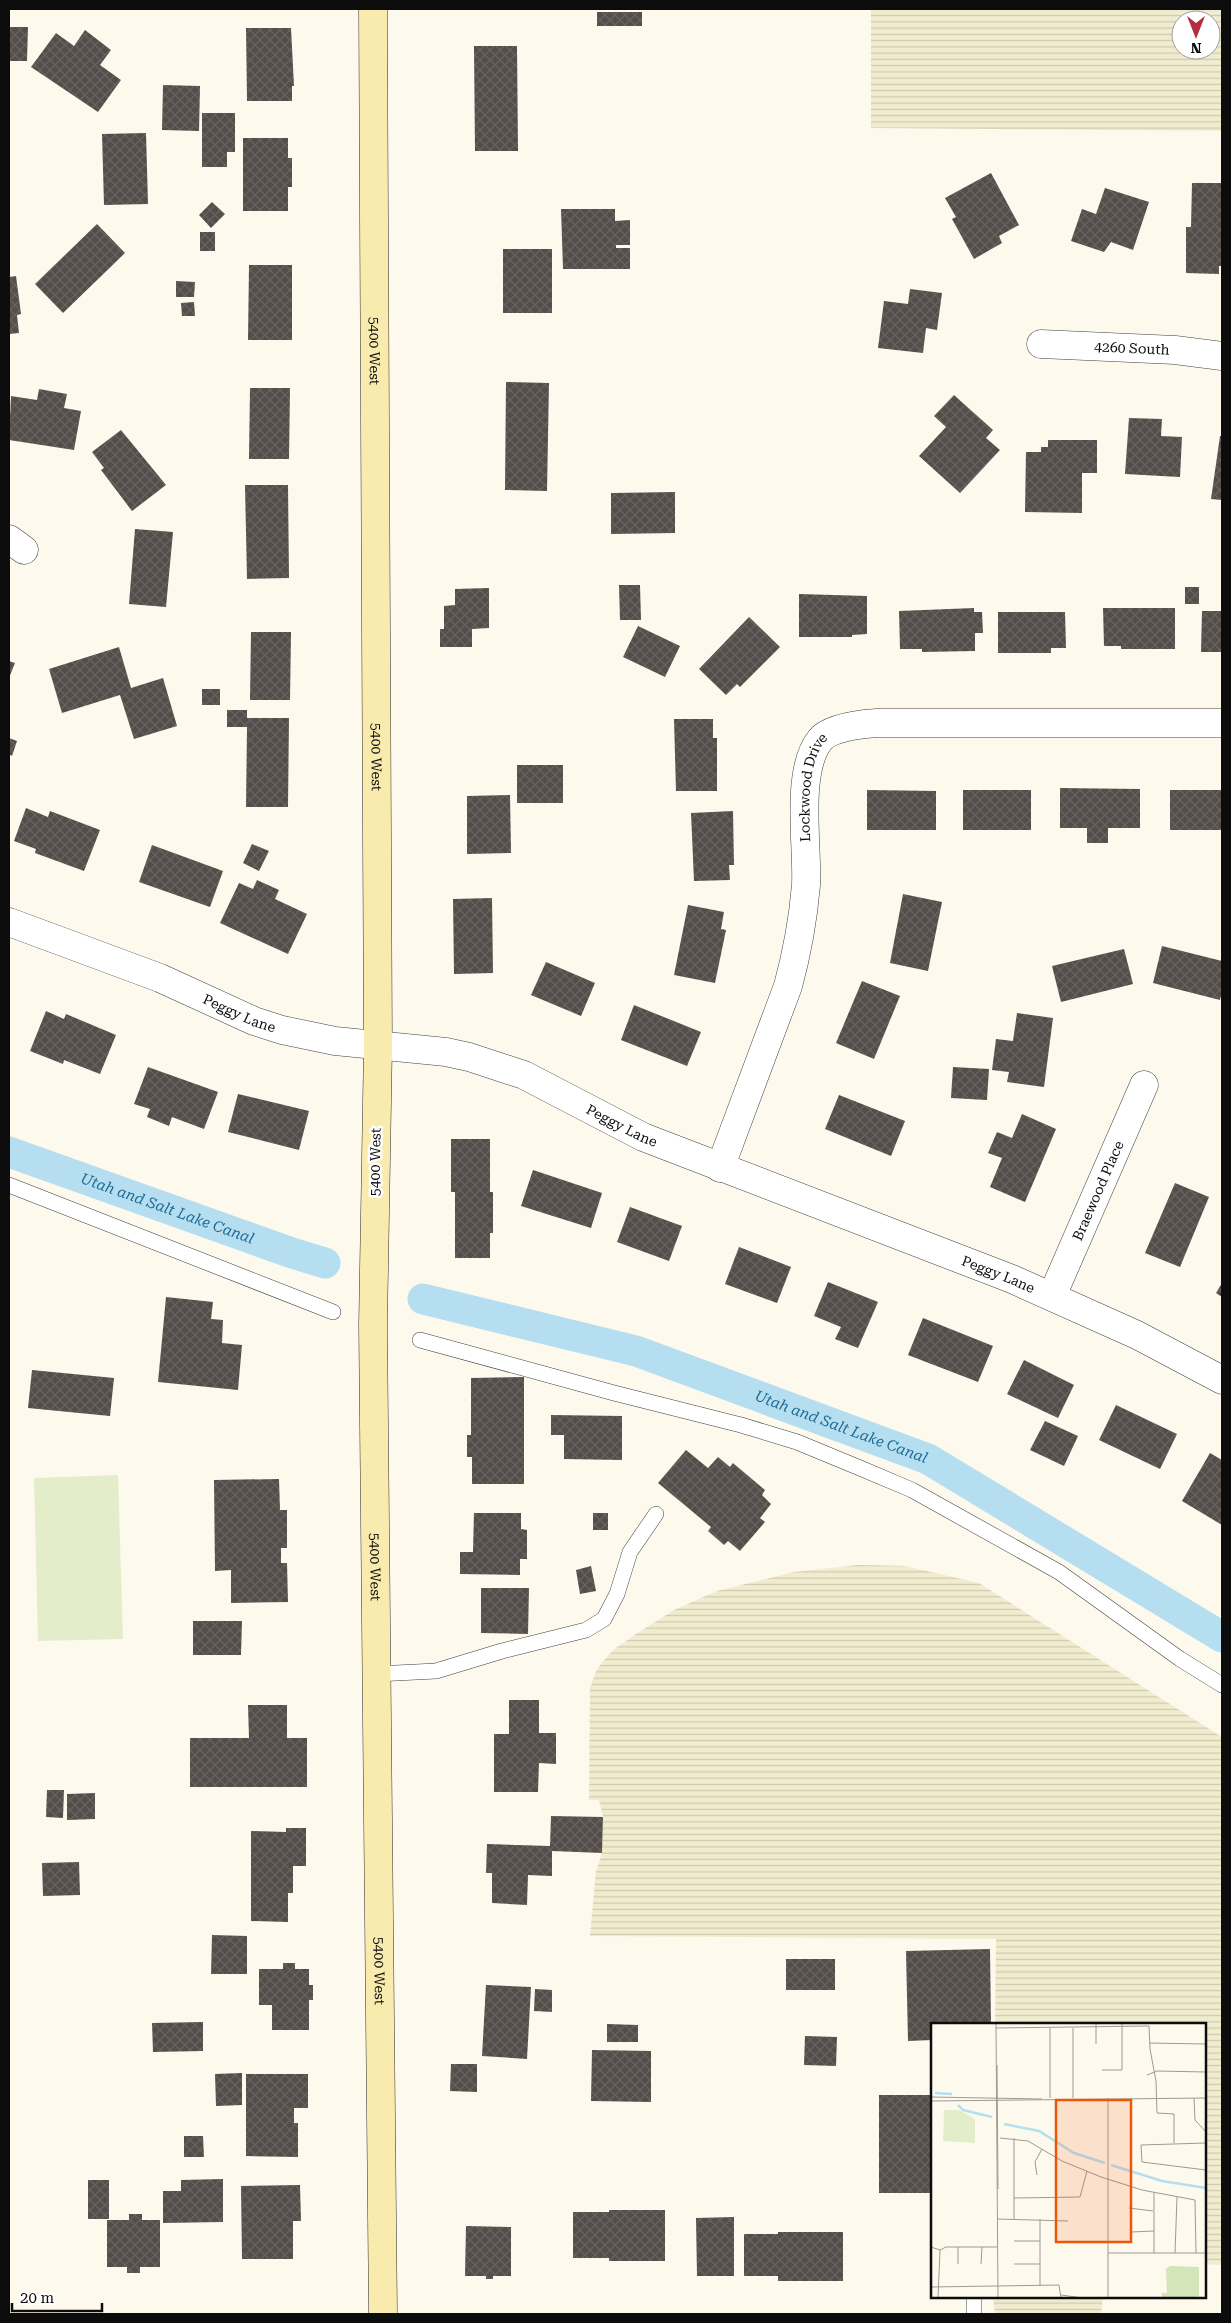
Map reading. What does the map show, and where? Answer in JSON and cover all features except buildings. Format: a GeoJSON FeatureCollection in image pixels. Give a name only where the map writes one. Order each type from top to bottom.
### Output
{"type":"FeatureCollection","features":[{"type":"Feature","properties":{"kind":"street","name":"5400 West"},"geometry":{"type":"LineString","coordinates":[[373,9],[378,1046],[373,1325],[383,2314]]}},
{"type":"Feature","properties":{"kind":"street","name":"4260 South"},"geometry":{"type":"LineString","coordinates":[[1041,344],[1175,350],[1222,356]]}},
{"type":"Feature","properties":{"kind":"street","name":"Lockwood Drive"},"geometry":{"type":"LineString","coordinates":[[720,1168],[788,986],[796,954],[806,883],[807,766],[812,751],[821,738],[839,729],[877,723],[1222,723]]}},
{"type":"Feature","properties":{"kind":"street","name":"Peggy Lane"},"geometry":{"type":"LineString","coordinates":[[9,922],[160,978],[254,1022],[318,1038],[446,1052],[524,1075],[643,1137],[1012,1279],[1137,1335],[1222,1380]]}},
{"type":"Feature","properties":{"kind":"street","name":"Braewood Place"},"geometry":{"type":"LineString","coordinates":[[1052,1296],[1144,1085]]}},
{"type":"Feature","properties":{"kind":"lane"},"geometry":{"type":"LineString","coordinates":[[9,1185],[333,1312]]}},
{"type":"Feature","properties":{"kind":"lane"},"geometry":{"type":"LineString","coordinates":[[420,1340],[741,1425],[797,1442],[912,1490],[1059,1572],[1180,1659],[1222,1685]]}},
{"type":"Feature","properties":{"kind":"lane"},"geometry":{"type":"LineString","coordinates":[[376,1674],[436,1671],[502,1651],[586,1630],[604,1619],[617,1594],[630,1552],[656,1514]]}},
{"type":"Feature","properties":{"kind":"lane"},"geometry":{"type":"LineString","coordinates":[[974,2298],[974,2314]]}},
{"type":"Feature","properties":{"kind":"shaded area"},"geometry":{"type":"Polygon","coordinates":[[[871,9],[1222,9],[1222,131],[871,128],[871,9]]]}},
{"type":"Feature","properties":{"kind":"shaded area"},"geometry":{"type":"Polygon","coordinates":[[[858,1565],[905,1566],[979,1583],[1222,1737],[1222,2265],[1206,2264],[1206,2023],[995,2023],[996,1939],[590,1936],[596,1871],[602,1853],[603,1817],[599,1800],[589,1800],[590,1688],[597,1669],[613,1650],[674,1610],[717,1591],[794,1572],[858,1565]]]}},
{"type":"Feature","properties":{"kind":"shaded area"},"geometry":{"type":"Polygon","coordinates":[[[993,2298],[1103,2298],[1101,2313],[1094,2314],[995,2313],[993,2298]]]}},
{"type":"Feature","properties":{"kind":"green space"},"geometry":{"type":"Polygon","coordinates":[[[118,1475],[123,1639],[38,1641],[34,1478],[118,1475]]]}},
{"type":"Feature","properties":{"kind":"waterway","name":"Utah and Salt Lake Canal"},"geometry":{"type":"LineString","coordinates":[[9,1152],[292,1253],[325,1263]]}},
{"type":"Feature","properties":{"kind":"waterway","name":"Utah and Salt Lake Canal"},"geometry":{"type":"LineString","coordinates":[[423,1299],[636,1351],[928,1459],[1222,1637]]}}]}
